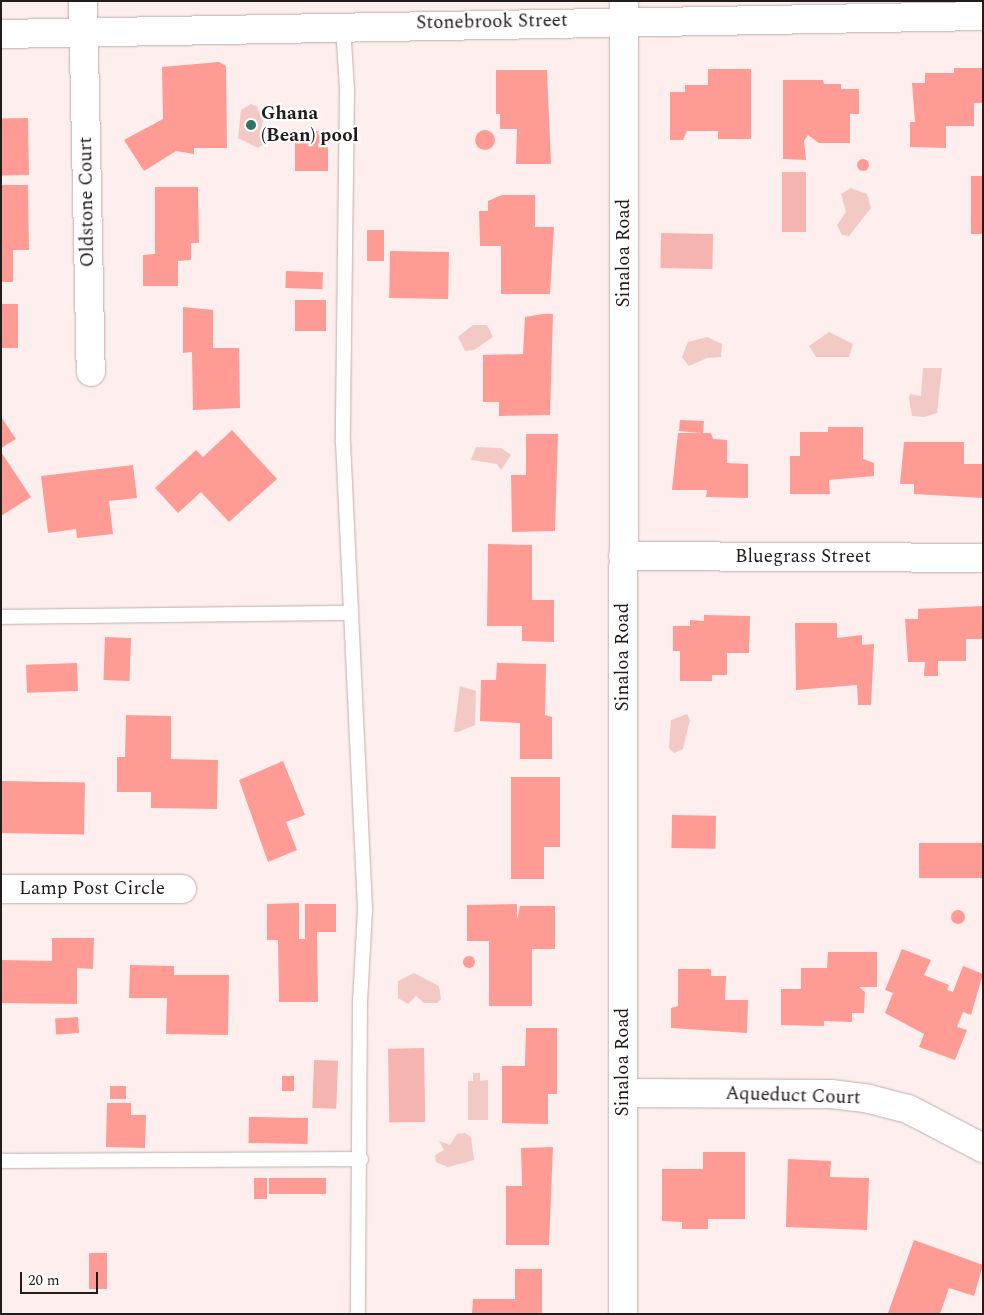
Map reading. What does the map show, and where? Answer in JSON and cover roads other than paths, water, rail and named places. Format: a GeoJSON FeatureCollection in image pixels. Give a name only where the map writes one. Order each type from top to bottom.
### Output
{"type":"FeatureCollection","features":[{"type":"Feature","properties":{"kind":"street","name":"Oldstone Court"},"geometry":{"type":"LineString","coordinates":[[82,1],[91,372]]}},
{"type":"Feature","properties":{"kind":"street","name":"Stonebrook Street"},"geometry":{"type":"LineString","coordinates":[[1,34],[343,26],[624,10],[983,16]]}},
{"type":"Feature","properties":{"kind":"street","name":"Sinaloa Road"},"geometry":{"type":"LineString","coordinates":[[623,1314],[624,10]]}},
{"type":"Feature","properties":{"kind":"street","name":"Bluegrass Street"},"geometry":{"type":"LineString","coordinates":[[623,556],[983,558]]}},
{"type":"Feature","properties":{"kind":"street","name":"Lamp Post Circle"},"geometry":{"type":"LineString","coordinates":[[1,889],[182,889]]}},
{"type":"Feature","properties":{"kind":"street","name":"Aqueduct Court"},"geometry":{"type":"LineString","coordinates":[[623,1093],[831,1094],[869,1099],[908,1109],[983,1148]]}},
{"type":"Feature","properties":{"kind":"lane"},"geometry":{"type":"LineString","coordinates":[[343,26],[347,90],[343,442],[365,910],[360,1001],[361,1159],[358,1314]]}},
{"type":"Feature","properties":{"kind":"lane"},"geometry":{"type":"LineString","coordinates":[[1,617],[350,613]]}},
{"type":"Feature","properties":{"kind":"lane"},"geometry":{"type":"LineString","coordinates":[[1,1161],[361,1159]]}},
{"type":"Feature","properties":{"kind":"place","name":"Ghana (Bean) pool"},"geometry":{"type":"Point","coordinates":[251,125]}}]}
